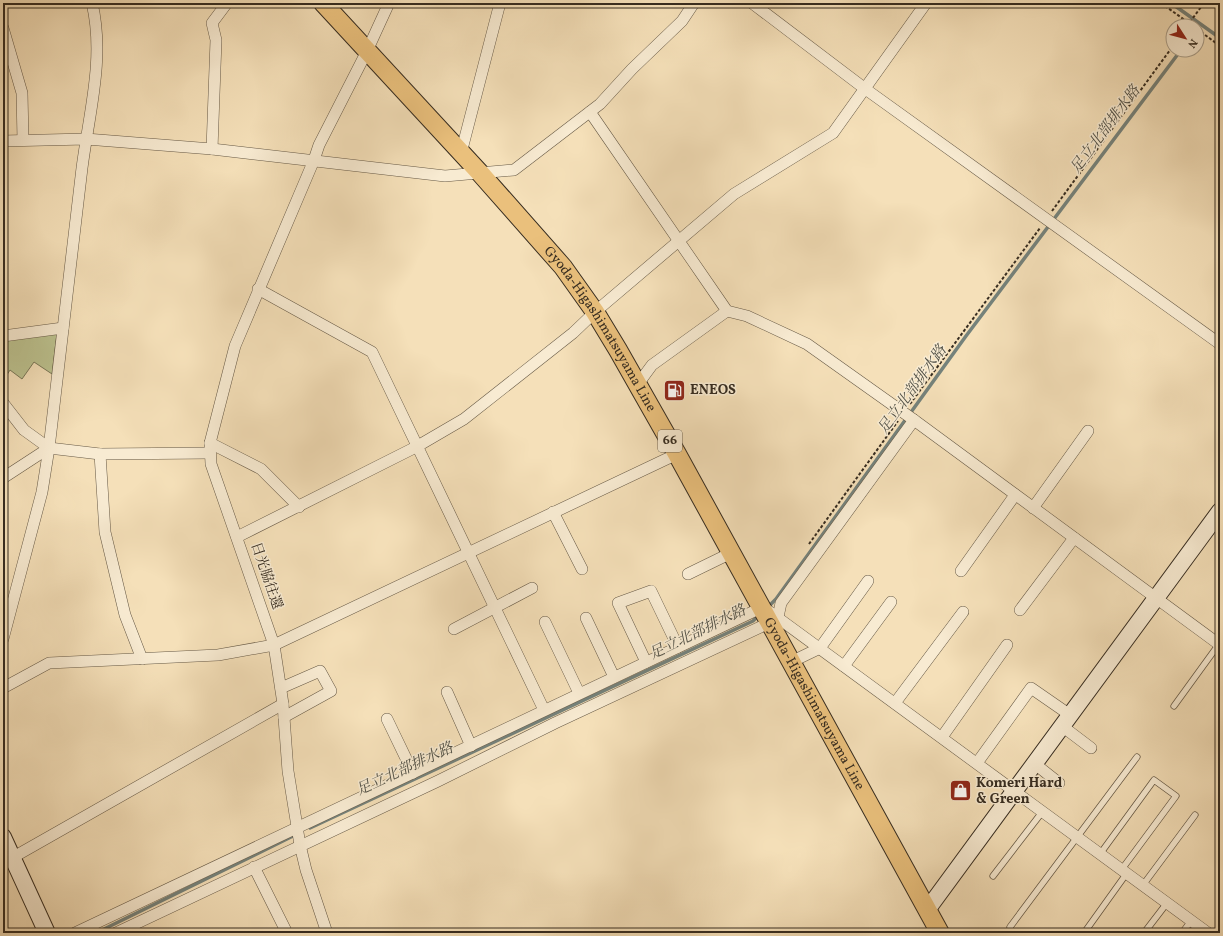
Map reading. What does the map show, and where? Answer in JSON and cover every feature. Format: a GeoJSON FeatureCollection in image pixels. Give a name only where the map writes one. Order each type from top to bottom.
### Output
{"type":"FeatureCollection","features":[{"type":"Feature","properties":{"kind":"main road","name":"Gyoda-Higashimatsuyama Line"},"geometry":{"type":"LineString","coordinates":[[323,3],[480,173],[563,267],[594,312],[638,384],[731,553],[769,616],[791,662],[940,933]]}},
{"type":"Feature","properties":{"kind":"street"},"geometry":{"type":"LineString","coordinates":[[3,639],[42,492],[49,448],[86,139],[97,77],[95,16],[92,3]]}},
{"type":"Feature","properties":{"kind":"street"},"geometry":{"type":"LineString","coordinates":[[212,149],[216,40],[212,23],[227,3]]}},
{"type":"Feature","properties":{"kind":"street"},"geometry":{"type":"LineString","coordinates":[[210,448],[235,346],[319,145],[367,51],[389,3]]}},
{"type":"Feature","properties":{"kind":"street"},"geometry":{"type":"LineString","coordinates":[[461,153],[500,3]]}},
{"type":"Feature","properties":{"kind":"street"},"geometry":{"type":"LineString","coordinates":[[3,141],[86,139],[212,149],[444,176],[514,170],[590,112],[682,22],[694,3]]}},
{"type":"Feature","properties":{"kind":"street"},"geometry":{"type":"LineString","coordinates":[[752,3],[864,88],[1220,344]]}},
{"type":"Feature","properties":{"kind":"street"},"geometry":{"type":"LineString","coordinates":[[237,537],[416,447],[464,419],[555,348],[594,312],[734,194],[833,133],[926,3]]}},
{"type":"Feature","properties":{"kind":"street"},"geometry":{"type":"LineString","coordinates":[[3,28],[22,93],[23,140]]}},
{"type":"Feature","properties":{"kind":"street"},"geometry":{"type":"LineString","coordinates":[[590,112],[727,311],[747,316],[807,344],[914,420],[1219,644]]}},
{"type":"Feature","properties":{"kind":"street"},"geometry":{"type":"LineString","coordinates":[[258,289],[372,352],[416,447],[544,710]]}},
{"type":"Feature","properties":{"kind":"street"},"geometry":{"type":"LineString","coordinates":[[638,384],[652,365],[727,311]]}},
{"type":"Feature","properties":{"kind":"street"},"geometry":{"type":"LineString","coordinates":[[3,336],[63,328]]}},
{"type":"Feature","properties":{"kind":"street"},"geometry":{"type":"LineString","coordinates":[[3,403],[24,430],[49,448],[100,454],[210,448],[261,469],[299,507]]}},
{"type":"Feature","properties":{"kind":"street"},"geometry":{"type":"LineString","coordinates":[[116,933],[769,616],[781,603],[914,420]]}},
{"type":"Feature","properties":{"kind":"street"},"geometry":{"type":"LineString","coordinates":[[1033,508],[1088,431]]}},
{"type":"Feature","properties":{"kind":"street"},"geometry":{"type":"LineString","coordinates":[[3,478],[49,448]]}},
{"type":"Feature","properties":{"kind":"street","name":"日光脇往還"},"geometry":{"type":"LineString","coordinates":[[210,448],[211,464],[274,645],[283,704],[288,771],[300,845],[306,870],[327,933]]}},
{"type":"Feature","properties":{"kind":"street"},"geometry":{"type":"LineString","coordinates":[[100,454],[105,532],[125,615],[142,659]]}},
{"type":"Feature","properties":{"kind":"street"},"geometry":{"type":"LineString","coordinates":[[3,688],[49,663],[218,655],[274,645],[677,454]]}},
{"type":"Feature","properties":{"kind":"street"},"geometry":{"type":"LineString","coordinates":[[961,571],[1015,495]]}},
{"type":"Feature","properties":{"kind":"street"},"geometry":{"type":"LineString","coordinates":[[927,910],[1220,511]]}},
{"type":"Feature","properties":{"kind":"street"},"geometry":{"type":"LineString","coordinates":[[553,512],[582,569]]}},
{"type":"Feature","properties":{"kind":"street"},"geometry":{"type":"LineString","coordinates":[[1020,610],[1074,538]]}},
{"type":"Feature","properties":{"kind":"street"},"geometry":{"type":"LineString","coordinates":[[688,574],[731,553]]}},
{"type":"Feature","properties":{"kind":"street"},"geometry":{"type":"LineString","coordinates":[[791,662],[820,648],[868,581]]}},
{"type":"Feature","properties":{"kind":"street"},"geometry":{"type":"LineString","coordinates":[[454,629],[532,588]]}},
{"type":"Feature","properties":{"kind":"street"},"geometry":{"type":"LineString","coordinates":[[646,662],[618,603],[651,591],[678,647]]}},
{"type":"Feature","properties":{"kind":"street"},"geometry":{"type":"LineString","coordinates":[[844,666],[891,602]]}},
{"type":"Feature","properties":{"kind":"street"},"geometry":{"type":"LineString","coordinates":[[895,703],[963,612]]}},
{"type":"Feature","properties":{"kind":"street"},"geometry":{"type":"LineString","coordinates":[[75,933],[678,647],[769,616]]}},
{"type":"Feature","properties":{"kind":"street"},"geometry":{"type":"LineString","coordinates":[[769,616],[820,648],[1208,933]]}},
{"type":"Feature","properties":{"kind":"street"},"geometry":{"type":"LineString","coordinates":[[586,618],[614,677]]}},
{"type":"Feature","properties":{"kind":"street"},"geometry":{"type":"LineString","coordinates":[[545,622],[579,693]]}},
{"type":"Feature","properties":{"kind":"street"},"geometry":{"type":"LineString","coordinates":[[942,737],[1007,645]]}},
{"type":"Feature","properties":{"kind":"street"},"geometry":{"type":"LineString","coordinates":[[281,688],[320,671],[331,691],[284,717]]}},
{"type":"Feature","properties":{"kind":"street"},"geometry":{"type":"LineString","coordinates":[[977,763],[1031,688],[1066,721],[1091,748]]}},
{"type":"Feature","properties":{"kind":"street"},"geometry":{"type":"LineString","coordinates":[[447,692],[471,746]]}},
{"type":"Feature","properties":{"kind":"street"},"geometry":{"type":"LineString","coordinates":[[8,860],[283,704]]}},
{"type":"Feature","properties":{"kind":"street"},"geometry":{"type":"LineString","coordinates":[[386,719],[413,773]]}},
{"type":"Feature","properties":{"kind":"street"},"geometry":{"type":"LineString","coordinates":[[1035,764],[1059,783]]}},
{"type":"Feature","properties":{"kind":"street"},"geometry":{"type":"LineString","coordinates":[[3,837],[8,860],[47,933]]}},
{"type":"Feature","properties":{"kind":"street"},"geometry":{"type":"LineString","coordinates":[[254,867],[287,933]]}},
{"type":"Feature","properties":{"kind":"lane"},"geometry":{"type":"LineString","coordinates":[[1174,706],[1219,644]]}},
{"type":"Feature","properties":{"kind":"lane"},"geometry":{"type":"LineString","coordinates":[[1010,927],[1137,757]]}},
{"type":"Feature","properties":{"kind":"lane"},"geometry":{"type":"LineString","coordinates":[[1084,933],[1124,871],[1176,796],[1154,780],[1100,854]]}},
{"type":"Feature","properties":{"kind":"lane"},"geometry":{"type":"LineString","coordinates":[[993,876],[1043,811]]}},
{"type":"Feature","properties":{"kind":"lane"},"geometry":{"type":"LineString","coordinates":[[1143,885],[1195,815]]}},
{"type":"Feature","properties":{"kind":"lane"},"geometry":{"type":"LineString","coordinates":[[1144,933],[1167,903]]}},
{"type":"Feature","properties":{"kind":"lane"},"geometry":{"type":"LineString","coordinates":[[1182,933],[1191,921]]}},
{"type":"Feature","properties":{"kind":"path"},"geometry":{"type":"LineString","coordinates":[[1161,3],[1179,18]]}},
{"type":"Feature","properties":{"kind":"path"},"geometry":{"type":"LineString","coordinates":[[1193,18],[1204,3]]}},
{"type":"Feature","properties":{"kind":"path"},"geometry":{"type":"LineString","coordinates":[[1205,35],[1220,46]]}},
{"type":"Feature","properties":{"kind":"path"},"geometry":{"type":"LineString","coordinates":[[808,545],[903,413],[1165,57]]}},
{"type":"Feature","properties":{"kind":"green space"},"geometry":{"type":"Polygon","coordinates":[[[57,333],[52,374],[34,362],[22,379],[10,370],[3,381],[3,338],[57,333]]]}},
{"type":"Feature","properties":{"kind":"waterway","name":"足立北部排水路"},"geometry":{"type":"LineString","coordinates":[[1171,3],[1220,38]]}},
{"type":"Feature","properties":{"kind":"waterway","name":"足立北部排水路"},"geometry":{"type":"LineString","coordinates":[[767,608],[776,599],[966,336],[1175,58]]}},
{"type":"Feature","properties":{"kind":"waterway","name":"足立北部排水路"},"geometry":{"type":"LineString","coordinates":[[310,828],[753,621],[759,615]]}},
{"type":"Feature","properties":{"kind":"waterway","name":"足立北部排水路"},"geometry":{"type":"LineString","coordinates":[[96,933],[297,834]]}},
{"type":"Feature","properties":{"kind":"place","name":"ENEOS"},"geometry":{"type":"Point","coordinates":[674,390]}},
{"type":"Feature","properties":{"kind":"place","name":"Komeri Hard & Green"},"geometry":{"type":"Point","coordinates":[961,791]}}]}
